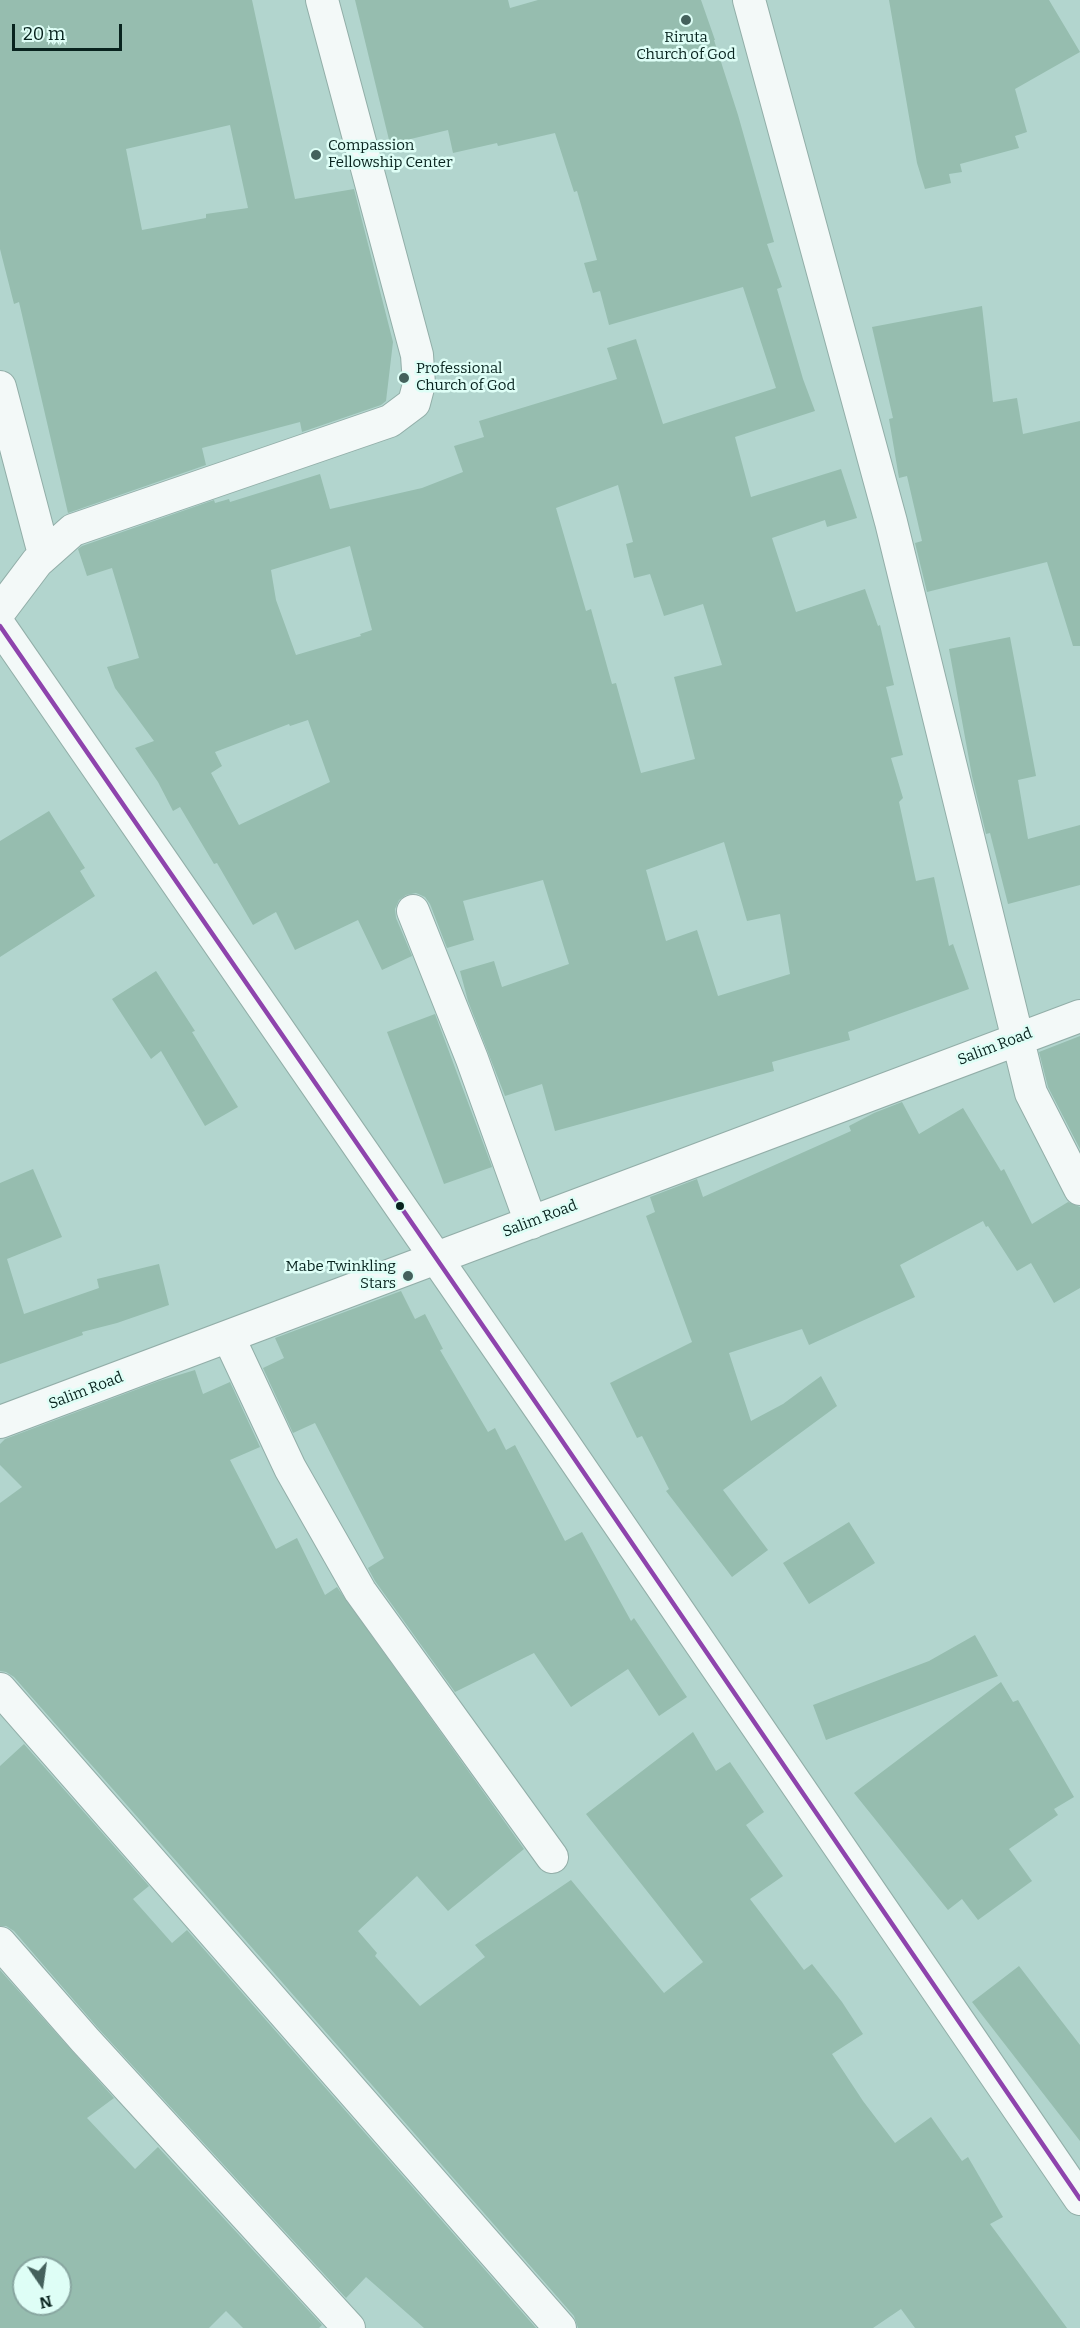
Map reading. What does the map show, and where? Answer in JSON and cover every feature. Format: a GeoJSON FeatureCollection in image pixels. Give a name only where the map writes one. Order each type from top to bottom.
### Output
{"type":"FeatureCollection","features":[{"type":"Feature","properties":{"kind":"street"},"geometry":{"type":"LineString","coordinates":[[0,611],[44,555],[73,530],[390,421],[414,404],[419,384],[417,355],[322,0]]}},
{"type":"Feature","properties":{"kind":"street"},"geometry":{"type":"LineString","coordinates":[[749,0],[891,522],[1031,1093],[1080,1189]]}},
{"type":"Feature","properties":{"kind":"street"},"geometry":{"type":"LineString","coordinates":[[0,387],[44,555]]}},
{"type":"Feature","properties":{"kind":"street"},"geometry":{"type":"LineString","coordinates":[[0,626],[437,1259],[1080,2199]]}},
{"type":"Feature","properties":{"kind":"street"},"geometry":{"type":"LineString","coordinates":[[413,911],[472,1059],[531,1223]]}},
{"type":"Feature","properties":{"kind":"street","name":"Salim Road"},"geometry":{"type":"LineString","coordinates":[[0,1422],[1080,1016]]}},
{"type":"Feature","properties":{"kind":"street"},"geometry":{"type":"LineString","coordinates":[[228,1338],[290,1468],[360,1591],[552,1857]]}},
{"type":"Feature","properties":{"kind":"street"},"geometry":{"type":"LineString","coordinates":[[0,1689],[560,2328]]}},
{"type":"Feature","properties":{"kind":"street"},"geometry":{"type":"LineString","coordinates":[[0,1943],[85,2040],[349,2328]]}},
{"type":"Feature","properties":{"kind":"building"},"geometry":{"type":"Polygon","coordinates":[[[0,0],[252,0],[295,199],[354,189],[393,342],[386,401],[381,405],[302,432],[300,422],[202,448],[206,465],[68,513],[19,302],[14,304],[0,249],[0,0]],[[230,125],[126,149],[142,230],[206,218],[206,214],[248,208],[230,125]]]}},
{"type":"Feature","properties":{"kind":"building"},"geometry":{"type":"Polygon","coordinates":[[[355,0],[508,0],[510,8],[538,0],[701,0],[738,115],[774,242],[767,244],[782,287],[777,289],[803,379],[815,411],[735,437],[751,497],[841,469],[857,518],[827,527],[825,520],[772,538],[796,612],[865,589],[878,626],[880,625],[894,685],[886,687],[903,755],[891,758],[903,798],[899,802],[916,881],[934,877],[949,946],[953,944],[969,989],[848,1032],[850,1040],[772,1062],[774,1071],[555,1131],[542,1084],[505,1096],[468,1001],[460,971],[494,961],[502,987],[569,964],[543,880],[463,901],[474,940],[447,948],[430,904],[425,897],[416,893],[406,895],[399,900],[395,909],[396,918],[412,956],[382,970],[358,920],[295,950],[276,912],[253,925],[217,863],[214,864],[180,807],[173,811],[158,782],[135,748],[154,741],[115,688],[107,667],[139,658],[112,568],[87,576],[78,549],[82,546],[214,500],[215,503],[229,499],[230,502],[320,474],[330,509],[422,488],[463,472],[454,446],[484,437],[479,421],[617,379],[607,348],[636,339],[663,424],[776,388],[743,287],[609,325],[600,291],[593,293],[584,263],[597,260],[577,191],[574,192],[555,133],[453,153],[448,130],[390,144],[355,0]],[[618,485],[556,508],[586,611],[591,609],[612,684],[616,683],[641,773],[695,759],[674,677],[722,665],[703,604],[664,616],[650,574],[634,578],[626,544],[633,542],[618,485]],[[350,546],[271,570],[276,600],[296,655],[361,636],[360,634],[372,630],[350,546]],[[308,720],[290,726],[289,724],[215,752],[222,766],[211,773],[239,825],[330,782],[308,720]],[[724,842],[646,870],[666,941],[697,930],[718,996],[790,974],[780,914],[747,921],[724,842]]]}},
{"type":"Feature","properties":{"kind":"building"},"geometry":{"type":"Polygon","coordinates":[[[889,0],[1049,0],[1080,52],[1015,89],[1027,132],[1015,136],[1019,148],[960,164],[962,172],[949,174],[951,183],[925,189],[917,163],[889,0]]]}},
{"type":"Feature","properties":{"kind":"building"},"geometry":{"type":"Polygon","coordinates":[[[982,306],[993,402],[1017,398],[1023,434],[1080,421],[1080,646],[1073,646],[1047,562],[927,592],[915,543],[922,541],[907,476],[899,478],[889,419],[893,418],[872,327],[982,306]]]}},
{"type":"Feature","properties":{"kind":"building"},"geometry":{"type":"Polygon","coordinates":[[[1010,637],[1036,776],[1018,780],[1028,839],[1080,825],[1080,885],[1008,904],[990,833],[986,834],[972,776],[949,649],[1010,637]]]}},
{"type":"Feature","properties":{"kind":"building"},"geometry":{"type":"Polygon","coordinates":[[[49,811],[85,868],[80,871],[95,896],[0,957],[0,841],[49,811]]]}},
{"type":"Feature","properties":{"kind":"building"},"geometry":{"type":"Polygon","coordinates":[[[156,971],[195,1031],[192,1032],[238,1107],[205,1126],[161,1051],[151,1059],[112,999],[156,971]]]}},
{"type":"Feature","properties":{"kind":"building"},"geometry":{"type":"Polygon","coordinates":[[[435,1014],[492,1167],[444,1184],[387,1032],[435,1014]]]}},
{"type":"Feature","properties":{"kind":"building"},"geometry":{"type":"Polygon","coordinates":[[[1080,1036],[1080,1149],[1048,1087],[1039,1052],[1080,1036]]]}},
{"type":"Feature","properties":{"kind":"building"},"geometry":{"type":"Polygon","coordinates":[[[902,1102],[919,1134],[963,1108],[1001,1171],[1004,1169],[1032,1224],[1068,1202],[1080,1207],[1080,1288],[1054,1303],[1031,1263],[1017,1271],[983,1221],[900,1265],[915,1297],[809,1345],[802,1329],[729,1353],[751,1421],[783,1404],[821,1376],[837,1406],[723,1490],[768,1550],[732,1577],[666,1491],[669,1489],[642,1436],[637,1438],[610,1383],[692,1342],[646,1216],[655,1212],[650,1197],[697,1179],[703,1197],[851,1131],[849,1126],[902,1102]]]}},
{"type":"Feature","properties":{"kind":"building"},"geometry":{"type":"Polygon","coordinates":[[[33,1169],[62,1237],[7,1259],[24,1314],[99,1288],[97,1279],[159,1264],[169,1305],[82,1332],[83,1335],[0,1364],[0,1183],[33,1169]]]}},
{"type":"Feature","properties":{"kind":"building"},"geometry":{"type":"Polygon","coordinates":[[[401,1291],[415,1319],[425,1314],[443,1349],[440,1350],[488,1432],[495,1428],[506,1450],[515,1445],[565,1541],[582,1532],[631,1621],[634,1618],[687,1697],[659,1716],[628,1669],[571,1707],[534,1653],[455,1692],[375,1581],[368,1568],[384,1558],[315,1423],[293,1433],[263,1368],[284,1358],[275,1338],[401,1291]]]}},
{"type":"Feature","properties":{"kind":"building"},"geometry":{"type":"Polygon","coordinates":[[[195,1370],[203,1394],[230,1382],[260,1447],[230,1460],[276,1549],[297,1538],[325,1595],[337,1587],[524,1849],[448,1911],[417,1876],[358,1931],[377,1953],[375,1956],[420,2006],[485,1957],[475,1945],[571,1880],[664,1993],[703,1962],[586,1814],[693,1732],[716,1771],[730,1762],[764,1812],[746,1825],[783,1876],[750,1899],[804,1970],[812,1964],[842,2002],[863,2034],[832,2054],[863,2101],[895,2143],[931,2117],[962,2161],[968,2157],[1003,2217],[990,2224],[1067,2328],[915,2328],[901,2309],[873,2328],[578,2328],[574,2316],[177,1862],[14,1677],[0,1671],[0,1503],[22,1487],[0,1465],[0,1444],[5,1439],[159,1381],[195,1370]]]}},
{"type":"Feature","properties":{"kind":"building"},"geometry":{"type":"Polygon","coordinates":[[[849,1522],[875,1563],[809,1604],[783,1563],[849,1522]]]}},
{"type":"Feature","properties":{"kind":"building"},"geometry":{"type":"Polygon","coordinates":[[[975,1635],[998,1676],[826,1740],[813,1705],[929,1661],[975,1635]]]}},
{"type":"Feature","properties":{"kind":"building"},"geometry":{"type":"Polygon","coordinates":[[[1001,1682],[1013,1702],[1018,1700],[1074,1797],[1054,1809],[1058,1815],[1009,1849],[1032,1881],[978,1920],[962,1899],[948,1910],[854,1793],[1001,1682]]]}},
{"type":"Feature","properties":{"kind":"building"},"geometry":{"type":"Polygon","coordinates":[[[24,1744],[149,1886],[133,1899],[172,1943],[187,1930],[536,2328],[424,2328],[366,2277],[346,2298],[98,2028],[14,1931],[6,1926],[0,1926],[0,1766],[24,1744]]]}},
{"type":"Feature","properties":{"kind":"building"},"geometry":{"type":"Polygon","coordinates":[[[1019,1966],[1080,2045],[1080,2141],[972,2002],[1019,1966]]]}},
{"type":"Feature","properties":{"kind":"building"},"geometry":{"type":"Polygon","coordinates":[[[0,1970],[114,2098],[87,2118],[135,2169],[158,2147],[322,2325],[319,2328],[243,2328],[226,2311],[209,2328],[0,2328],[0,1970]]]}},
{"type":"Feature","properties":{"kind":"transit line"},"geometry":{"type":"LineString","coordinates":[[0,626],[554,1429],[1080,2199]]}},
{"type":"Feature","properties":{"kind":"place","name":"Riruta Church of God"},"geometry":{"type":"Point","coordinates":[686,20]}},
{"type":"Feature","properties":{"kind":"place","name":"Compassion Fellowship Center"},"geometry":{"type":"Point","coordinates":[316,155]}},
{"type":"Feature","properties":{"kind":"place","name":"Professional Church of God"},"geometry":{"type":"Point","coordinates":[404,378]}},
{"type":"Feature","properties":{"kind":"place","name":"Mabe Twinkling Stars"},"geometry":{"type":"Point","coordinates":[408,1276]}}]}
